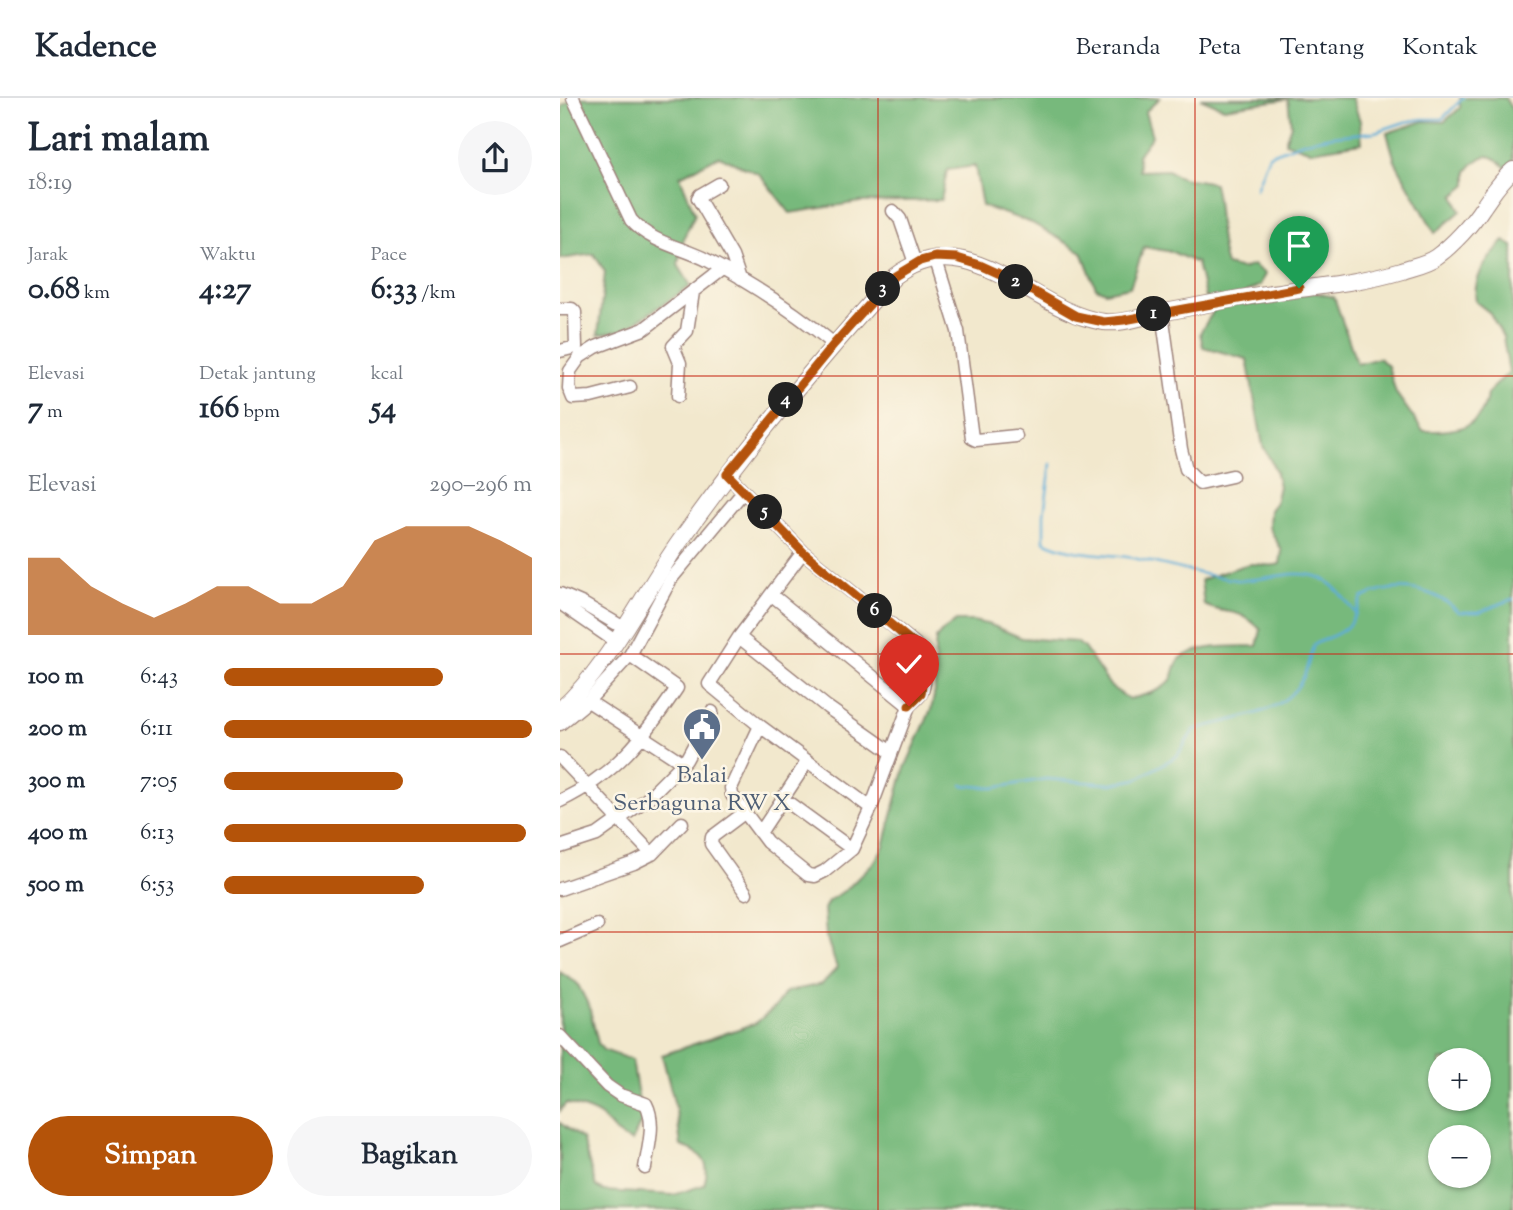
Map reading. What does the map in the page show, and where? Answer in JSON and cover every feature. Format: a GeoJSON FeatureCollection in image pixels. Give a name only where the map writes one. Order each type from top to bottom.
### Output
{"type":"FeatureCollection","features":[{"type":"Feature","properties":{"kind":"main road"},"geometry":{"type":"LineString","coordinates":[[563,715],[620,635],[727,474],[834,344],[895,276],[915,263],[935,257],[957,258],[1013,280],[1076,316],[1114,322],[1240,298],[1362,279],[1422,264],[1436,257],[1455,239],[1482,209],[1498,184],[1513,170]]}},
{"type":"Feature","properties":{"kind":"street"},"geometry":{"type":"LineString","coordinates":[[560,100],[571,98],[631,220],[645,233],[705,259],[783,304],[834,344]]}},
{"type":"Feature","properties":{"kind":"street"},"geometry":{"type":"LineString","coordinates":[[719,184],[700,195],[700,204],[732,256],[740,279]]}},
{"type":"Feature","properties":{"kind":"street"},"geometry":{"type":"LineString","coordinates":[[893,211],[900,219],[915,263]]}},
{"type":"Feature","properties":{"kind":"street"},"geometry":{"type":"LineString","coordinates":[[935,257],[958,331],[972,438],[976,440],[1016,436]]}},
{"type":"Feature","properties":{"kind":"street"},"geometry":{"type":"LineString","coordinates":[[630,387],[591,397],[573,398],[569,388],[570,371],[580,357],[596,347],[644,329],[722,269]]}},
{"type":"Feature","properties":{"kind":"street"},"geometry":{"type":"LineString","coordinates":[[678,397],[680,363],[673,346],[687,331],[693,292]]}},
{"type":"Feature","properties":{"kind":"street"},"geometry":{"type":"LineString","coordinates":[[560,309],[572,309],[575,312],[577,334],[576,347],[560,351]]}},
{"type":"Feature","properties":{"kind":"street"},"geometry":{"type":"LineString","coordinates":[[1163,313],[1186,469],[1200,483],[1232,476]]}},
{"type":"Feature","properties":{"kind":"street"},"geometry":{"type":"LineString","coordinates":[[727,474],[803,552],[918,647],[924,668],[921,694],[909,706],[871,808],[852,849],[825,871],[811,876],[767,842],[732,795],[731,788],[760,726]]}},
{"type":"Feature","properties":{"kind":"street"},"geometry":{"type":"LineString","coordinates":[[563,715],[588,701],[629,655],[671,579],[744,491]]}},
{"type":"Feature","properties":{"kind":"street"},"geometry":{"type":"LineString","coordinates":[[803,552],[739,637],[709,684],[760,726],[871,808]]}},
{"type":"Feature","properties":{"kind":"street"},"geometry":{"type":"LineString","coordinates":[[560,594],[583,604],[620,635]]}},
{"type":"Feature","properties":{"kind":"street"},"geometry":{"type":"LineString","coordinates":[[772,595],[909,706]]}},
{"type":"Feature","properties":{"kind":"street"},"geometry":{"type":"LineString","coordinates":[[560,603],[620,635]]}},
{"type":"Feature","properties":{"kind":"street"},"geometry":{"type":"LineString","coordinates":[[739,637],[827,707],[891,752]]}},
{"type":"Feature","properties":{"kind":"street"},"geometry":{"type":"LineString","coordinates":[[560,801],[588,787],[614,768],[677,688],[629,655]]}},
{"type":"Feature","properties":{"kind":"street"},"geometry":{"type":"LineString","coordinates":[[588,701],[683,763]]}},
{"type":"Feature","properties":{"kind":"street"},"geometry":{"type":"LineString","coordinates":[[560,847],[597,835],[647,799],[683,763],[712,712]]}},
{"type":"Feature","properties":{"kind":"street"},"geometry":{"type":"LineString","coordinates":[[560,757],[652,854]]}},
{"type":"Feature","properties":{"kind":"street"},"geometry":{"type":"LineString","coordinates":[[760,833],[807,761]]}},
{"type":"Feature","properties":{"kind":"street"},"geometry":{"type":"LineString","coordinates":[[782,799],[852,849]]}},
{"type":"Feature","properties":{"kind":"street"},"geometry":{"type":"LineString","coordinates":[[744,813],[712,837],[710,844],[747,893]]}},
{"type":"Feature","properties":{"kind":"street"},"geometry":{"type":"LineString","coordinates":[[560,889],[615,871],[652,854],[682,823]]}},
{"type":"Feature","properties":{"kind":"street"},"geometry":{"type":"LineString","coordinates":[[560,942],[597,925]]}},
{"type":"Feature","properties":{"kind":"street"},"geometry":{"type":"LineString","coordinates":[[560,1036],[607,1086],[620,1095],[646,1104],[650,1113],[651,1133],[645,1168]]}},
{"type":"Feature","properties":{"kind":"green space"},"geometry":{"type":"Polygon","coordinates":[[[576,98],[1160,98],[1145,112],[1152,136],[1138,155],[1139,171],[1168,170],[1180,177],[1214,184],[1226,265],[1242,269],[1253,265],[1265,274],[1260,285],[1247,292],[1245,305],[1313,292],[1334,297],[1357,364],[1379,358],[1388,366],[1396,393],[1423,431],[1455,429],[1473,422],[1484,406],[1487,394],[1509,372],[1503,337],[1490,313],[1476,302],[1475,293],[1482,268],[1492,254],[1504,241],[1513,246],[1513,1210],[560,1210],[560,1123],[582,1139],[596,1187],[604,1191],[673,1195],[704,1185],[706,1164],[694,1151],[681,1146],[676,1110],[662,1055],[756,1023],[775,1007],[786,992],[822,984],[837,968],[826,936],[824,909],[828,901],[847,889],[875,861],[884,846],[904,770],[931,710],[935,691],[936,639],[942,632],[956,621],[973,621],[991,625],[1022,638],[1077,642],[1111,687],[1129,699],[1134,698],[1169,683],[1179,660],[1198,650],[1257,646],[1261,630],[1252,622],[1239,614],[1204,605],[1201,580],[1251,564],[1280,564],[1282,551],[1269,527],[1270,510],[1275,503],[1279,486],[1275,469],[1263,446],[1247,359],[1203,347],[1200,333],[1213,312],[1206,301],[1197,263],[1172,252],[1144,247],[1130,287],[1105,292],[1096,288],[1082,252],[1032,223],[982,206],[975,166],[947,170],[941,200],[860,202],[790,213],[759,174],[719,156],[680,176],[695,214],[684,237],[678,265],[691,286],[623,330],[598,335],[605,272],[594,254],[560,259],[562,106],[576,98]]]}},
{"type":"Feature","properties":{"kind":"green space"},"geometry":{"type":"Polygon","coordinates":[[[1200,98],[1352,98],[1360,121],[1362,143],[1311,151],[1285,142],[1291,125],[1288,99],[1224,108],[1200,98]]]}},
{"type":"Feature","properties":{"kind":"green space"},"geometry":{"type":"Polygon","coordinates":[[[1460,98],[1505,98],[1513,111],[1513,162],[1506,168],[1491,156],[1477,160],[1467,171],[1467,185],[1454,196],[1461,211],[1435,233],[1395,161],[1387,133],[1424,121],[1444,122],[1460,108],[1460,98]]]}},
{"type":"Feature","properties":{"kind":"green space"},"geometry":{"type":"Polygon","coordinates":[[[560,972],[577,983],[589,1006],[598,1043],[603,1050],[632,1060],[642,1120],[632,1141],[622,1137],[604,1119],[592,1112],[566,1103],[560,1111],[560,972]]]}},
{"type":"Feature","properties":{"kind":"waterway"},"geometry":{"type":"LineString","coordinates":[[1256,189],[1269,155],[1306,141],[1375,132],[1422,119],[1442,119],[1463,98]]}},
{"type":"Feature","properties":{"kind":"waterway"},"geometry":{"type":"LineString","coordinates":[[1051,464],[1044,514],[1044,541],[1077,551],[1133,558],[1238,580],[1299,574],[1318,577],[1330,583],[1356,614]]}},
{"type":"Feature","properties":{"kind":"waterway"},"geometry":{"type":"LineString","coordinates":[[962,785],[993,788],[1046,779],[1111,784],[1137,779],[1177,756],[1194,730],[1256,714],[1284,700],[1304,676],[1314,644],[1345,629],[1362,598],[1387,590],[1412,589],[1436,597],[1459,612],[1479,612],[1513,599]]}},
{"type":"Feature","properties":{"kind":"waterway"},"geometry":{"type":"LineString","coordinates":[[1474,1210],[1492,1210]]}},
{"type":"Feature","properties":{"kind":"place","name":"Balai Serbaguna RW X"},"geometry":{"type":"Point","coordinates":[702,761]}},
{"type":"Feature","properties":{"kind":"route"},"geometry":{"type":"LineString","coordinates":[[909,706],[921,694],[924,668],[918,647],[803,552],[727,474],[834,344],[895,276],[920,261],[935,257],[957,258],[1013,280],[1076,316],[1104,322],[1299,288]]}}]}
